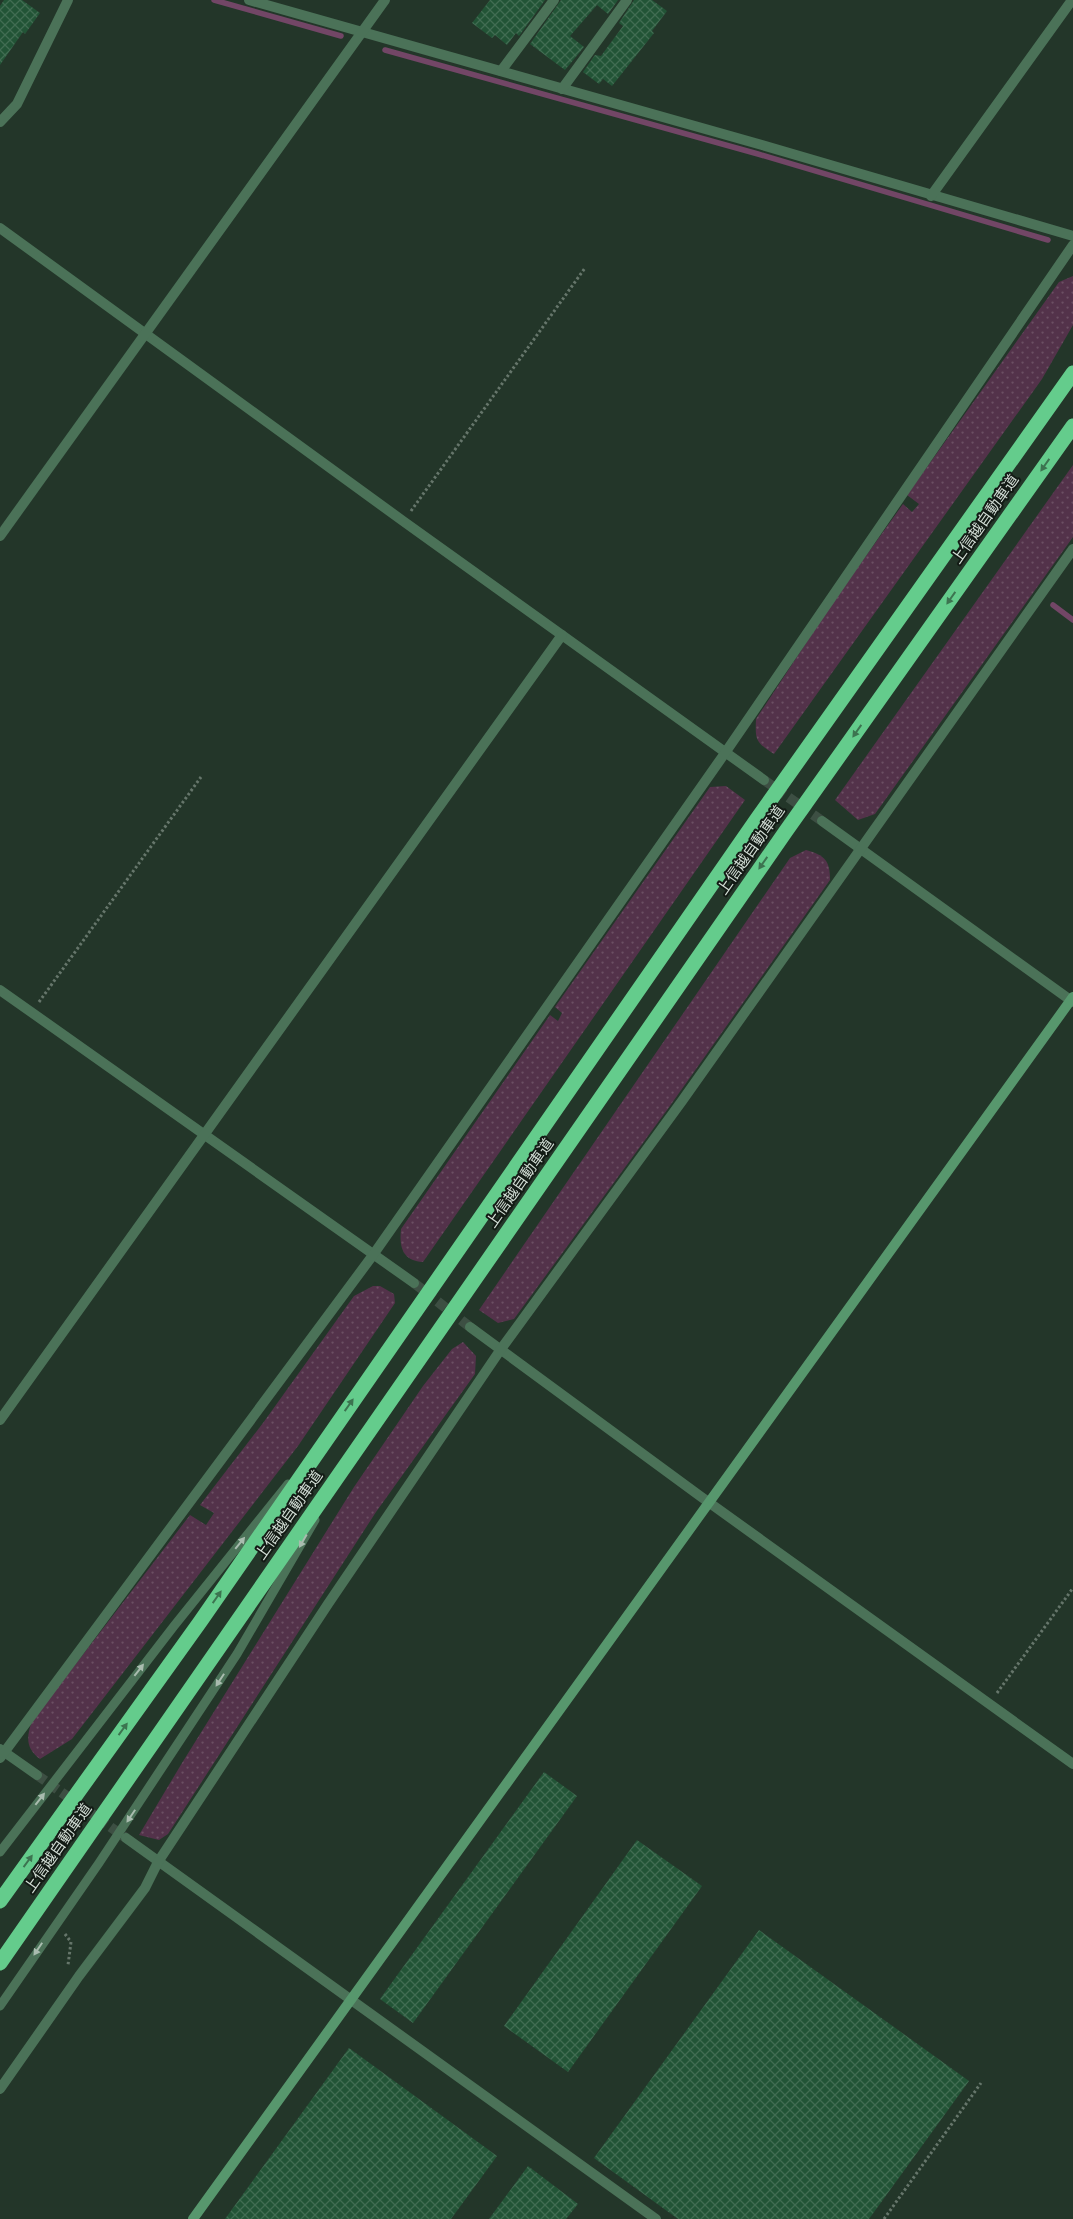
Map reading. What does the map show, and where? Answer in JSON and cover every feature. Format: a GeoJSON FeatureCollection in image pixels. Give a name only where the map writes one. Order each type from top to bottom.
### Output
{"type":"FeatureCollection","features":[{"type":"Feature","properties":{"kind":"highway","name":"上信越自動車道"},"geometry":{"type":"LineString","coordinates":[[0,1901],[194,1630],[752,828],[1073,373]]}},
{"type":"Feature","properties":{"kind":"highway","name":"上信越自動車道"},"geometry":{"type":"LineString","coordinates":[[0,1963],[786,831],[1073,426]]}},
{"type":"Feature","properties":{"kind":"street"},"geometry":{"type":"LineString","coordinates":[[0,122],[17,104],[68,0]]}},
{"type":"Feature","properties":{"kind":"street"},"geometry":{"type":"LineString","coordinates":[[249,0],[762,144],[931,196],[1073,236]]}},
{"type":"Feature","properties":{"kind":"street"},"geometry":{"type":"LineString","coordinates":[[0,536],[385,0]]}},
{"type":"Feature","properties":{"kind":"street"},"geometry":{"type":"LineString","coordinates":[[501,71],[554,0]]}},
{"type":"Feature","properties":{"kind":"street"},"geometry":{"type":"LineString","coordinates":[[562,89],[627,0]]}},
{"type":"Feature","properties":{"kind":"street"},"geometry":{"type":"LineString","coordinates":[[931,196],[1070,2]]}},
{"type":"Feature","properties":{"kind":"street"},"geometry":{"type":"LineString","coordinates":[[0,228],[764,780]]}},
{"type":"Feature","properties":{"kind":"street"},"geometry":{"type":"LineString","coordinates":[[37,1775],[1,1753],[373,1255],[725,753],[1073,245]]}},
{"type":"Feature","properties":{"kind":"street"},"geometry":{"type":"LineString","coordinates":[[0,2089],[79,1976],[145,1888],[158,1862],[328,1604],[501,1350],[682,1101],[1073,549]]}},
{"type":"Feature","properties":{"kind":"street"},"geometry":{"type":"LineString","coordinates":[[0,1420],[562,635]]}},
{"type":"Feature","properties":{"kind":"street"},"geometry":{"type":"LineString","coordinates":[[193,2219],[1072,1000],[822,821]]}},
{"type":"Feature","properties":{"kind":"street"},"geometry":{"type":"LineString","coordinates":[[0,990],[414,1283]]}},
{"type":"Feature","properties":{"kind":"street"},"geometry":{"type":"LineString","coordinates":[[470,1327],[709,1503],[1073,1764]]}},
{"type":"Feature","properties":{"kind":"street"},"geometry":{"type":"LineString","coordinates":[[126,1838],[656,2219]]}},
{"type":"Feature","properties":{"kind":"lane"},"geometry":{"type":"LineString","coordinates":[[0,1852],[174,1626],[338,1422]]}},
{"type":"Feature","properties":{"kind":"lane"},"geometry":{"type":"LineString","coordinates":[[0,2006],[130,1818],[237,1654],[363,1438]]}},
{"type":"Feature","properties":{"kind":"path"},"geometry":{"type":"LineString","coordinates":[[403,521],[585,268]]}},
{"type":"Feature","properties":{"kind":"path"},"geometry":{"type":"LineString","coordinates":[[31,1012],[201,777]]}},
{"type":"Feature","properties":{"kind":"path"},"geometry":{"type":"LineString","coordinates":[[989,1704],[1073,1588]]}},
{"type":"Feature","properties":{"kind":"path"},"geometry":{"type":"LineString","coordinates":[[62,1929],[71,1942],[68,1965],[79,1976]]}},
{"type":"Feature","properties":{"kind":"path"},"geometry":{"type":"LineString","coordinates":[[884,2219],[981,2083]]}},
{"type":"Feature","properties":{"kind":"shaded area"},"geometry":{"type":"Polygon","coordinates":[[[1073,276],[1073,325],[1042,379],[774,754],[763,747],[757,737],[756,719],[833,602],[903,504],[912,512],[919,504],[907,495],[1059,282],[1073,276]]]}},
{"type":"Feature","properties":{"kind":"shaded area"},"geometry":{"type":"Polygon","coordinates":[[[1073,465],[1073,537],[875,814],[858,820],[835,800],[1073,465]]]}},
{"type":"Feature","properties":{"kind":"shaded area"},"geometry":{"type":"Polygon","coordinates":[[[726,786],[745,800],[423,1262],[411,1259],[402,1248],[401,1229],[550,1015],[558,1021],[562,1013],[555,1007],[710,787],[726,786]]]}},
{"type":"Feature","properties":{"kind":"shaded area"},"geometry":{"type":"Polygon","coordinates":[[[806,850],[818,854],[825,860],[829,868],[830,880],[667,1110],[514,1319],[498,1323],[479,1310],[790,858],[806,850]]]}},
{"type":"Feature","properties":{"kind":"shaded area"},"geometry":{"type":"Polygon","coordinates":[[[373,1286],[380,1286],[394,1294],[395,1303],[298,1446],[72,1739],[40,1759],[32,1751],[28,1742],[32,1721],[190,1515],[206,1525],[214,1513],[200,1505],[263,1423],[354,1296],[373,1286]]]}},
{"type":"Feature","properties":{"kind":"shaded area"},"geometry":{"type":"Polygon","coordinates":[[[463,1342],[476,1356],[475,1374],[376,1512],[168,1834],[159,1840],[139,1835],[354,1487],[423,1386],[452,1349],[463,1342]]]}},
{"type":"Feature","properties":{"kind":"building"},"geometry":{"type":"Polygon","coordinates":[[[4,0],[22,0],[40,13],[25,34],[23,32],[0,65],[0,6],[4,0]]]}},
{"type":"Feature","properties":{"kind":"building"},"geometry":{"type":"Polygon","coordinates":[[[490,0],[545,0],[519,36],[516,33],[507,45],[495,35],[492,38],[472,23],[490,0]]]}},
{"type":"Feature","properties":{"kind":"building"},"geometry":{"type":"Polygon","coordinates":[[[561,0],[618,0],[608,14],[597,5],[570,36],[584,47],[565,70],[530,44],[561,0]]]}},
{"type":"Feature","properties":{"kind":"building"},"geometry":{"type":"Polygon","coordinates":[[[634,0],[652,0],[667,11],[652,31],[654,33],[612,86],[603,79],[599,84],[583,72],[595,55],[601,56],[623,26],[619,23],[634,0]]]}},
{"type":"Feature","properties":{"kind":"building"},"geometry":{"type":"Polygon","coordinates":[[[544,1772],[577,1796],[413,2023],[380,1999],[544,1772]]]}},
{"type":"Feature","properties":{"kind":"building"},"geometry":{"type":"Polygon","coordinates":[[[637,1840],[702,1886],[568,2072],[504,2026],[637,1840]]]}},
{"type":"Feature","properties":{"kind":"building"},"geometry":{"type":"Polygon","coordinates":[[[759,1930],[969,2081],[869,2219],[678,2219],[594,2158],[759,1930]]]}},
{"type":"Feature","properties":{"kind":"building"},"geometry":{"type":"Polygon","coordinates":[[[349,2048],[497,2156],[451,2219],[225,2219],[349,2048]]]}},
{"type":"Feature","properties":{"kind":"building"},"geometry":{"type":"Polygon","coordinates":[[[528,2166],[578,2204],[566,2219],[489,2219],[528,2166]]]}},
{"type":"Feature","properties":{"kind":"waterway"},"geometry":{"type":"LineString","coordinates":[[214,0],[341,36]]}},
{"type":"Feature","properties":{"kind":"waterway"},"geometry":{"type":"LineString","coordinates":[[385,50],[758,154],[1048,240]]}},
{"type":"Feature","properties":{"kind":"waterway"},"geometry":{"type":"LineString","coordinates":[[1053,605],[1073,620]]}},
{"type":"Feature","properties":{"kind":"tunnel"},"geometry":{"type":"LineString","coordinates":[[764,780],[822,821]]}},
{"type":"Feature","properties":{"kind":"tunnel"},"geometry":{"type":"LineString","coordinates":[[414,1283],[470,1327]]}},
{"type":"Feature","properties":{"kind":"tunnel"},"geometry":{"type":"LineString","coordinates":[[37,1775],[126,1838]]}}]}
